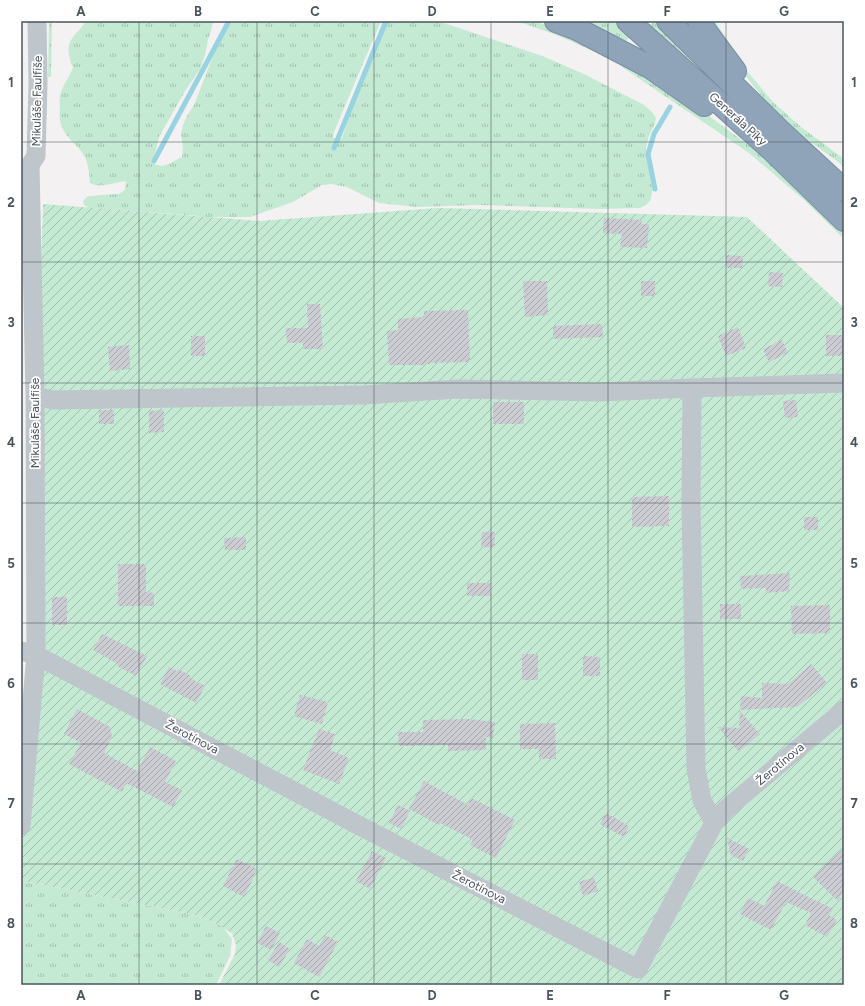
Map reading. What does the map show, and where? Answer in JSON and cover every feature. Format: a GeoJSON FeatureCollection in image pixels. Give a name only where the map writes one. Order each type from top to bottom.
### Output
{"type":"FeatureCollection","features":[{"type":"Feature","properties":{"kind":"highway"},"geometry":{"type":"LineString","coordinates":[[556,21],[577,29],[650,67],[737,127],[776,140]]}},
{"type":"Feature","properties":{"kind":"highway","name":"Generála Píky"},"geometry":{"type":"LineString","coordinates":[[628,21],[776,140],[844,190]]}},
{"type":"Feature","properties":{"kind":"highway","name":"Generála Píky"},"geometry":{"type":"LineString","coordinates":[[668,21],[776,140],[844,220]]}},
{"type":"Feature","properties":{"kind":"highway"},"geometry":{"type":"LineString","coordinates":[[699,21],[732,68],[776,140]]}},
{"type":"Feature","properties":{"kind":"street","name":"Mikuláše Faulfiše"},"geometry":{"type":"LineString","coordinates":[[21,826],[29,653],[35,396],[32,204],[26,167],[36,156],[38,84],[37,21]]}},
{"type":"Feature","properties":{"kind":"street"},"geometry":{"type":"LineString","coordinates":[[35,396],[53,400],[69,400],[363,395],[458,389],[599,392],[844,383]]}},
{"type":"Feature","properties":{"kind":"street"},"geometry":{"type":"LineString","coordinates":[[692,388],[691,506],[696,769],[702,800],[714,823]]}},
{"type":"Feature","properties":{"kind":"street","name":"Žerotínova"},"geometry":{"type":"LineString","coordinates":[[29,653],[638,969],[714,823],[726,809],[844,710]]}},
{"type":"Feature","properties":{"kind":"green space"},"geometry":{"type":"Polygon","coordinates":[[[49,21],[52,21],[51,77],[48,77],[49,21]]]}},
{"type":"Feature","properties":{"kind":"green space"},"geometry":{"type":"Polygon","coordinates":[[[86,21],[212,21],[213,23],[200,69],[185,91],[159,137],[153,162],[156,165],[160,166],[167,164],[182,157],[183,149],[181,134],[183,125],[194,105],[228,21],[381,21],[334,132],[333,137],[337,139],[342,138],[364,73],[385,24],[388,21],[433,21],[447,24],[542,56],[584,74],[644,105],[656,118],[646,147],[647,161],[654,185],[650,201],[640,208],[601,209],[480,205],[417,207],[379,203],[347,187],[331,184],[322,185],[293,202],[250,217],[205,217],[89,208],[84,205],[83,201],[87,197],[119,194],[125,190],[126,181],[102,185],[93,185],[90,183],[86,159],[61,125],[60,96],[62,88],[73,67],[69,55],[69,44],[86,21]]]}},
{"type":"Feature","properties":{"kind":"green space"},"geometry":{"type":"Polygon","coordinates":[[[516,21],[534,21],[547,25],[617,58],[615,62],[566,39],[516,21]]]}},
{"type":"Feature","properties":{"kind":"green space"},"geometry":{"type":"Polygon","coordinates":[[[579,21],[615,21],[631,34],[625,43],[579,21]]]}},
{"type":"Feature","properties":{"kind":"green space"},"geometry":{"type":"Polygon","coordinates":[[[654,21],[716,81],[739,107],[648,27],[654,21]]]}},
{"type":"Feature","properties":{"kind":"green space"},"geometry":{"type":"Polygon","coordinates":[[[707,21],[715,21],[746,70],[773,102],[801,127],[844,159],[844,167],[784,122],[745,74],[707,21]]]}},
{"type":"Feature","properties":{"kind":"green space"},"geometry":{"type":"Polygon","coordinates":[[[623,62],[709,116],[751,147],[844,232],[844,239],[804,200],[749,153],[622,67],[623,62]]]}},
{"type":"Feature","properties":{"kind":"green space"},"geometry":{"type":"Polygon","coordinates":[[[43,204],[259,221],[438,208],[747,217],[844,308],[844,985],[219,985],[235,954],[236,945],[232,933],[224,929],[222,926],[196,915],[28,882],[21,884],[43,204]]]}},
{"type":"Feature","properties":{"kind":"green space"},"geometry":{"type":"Polygon","coordinates":[[[28,882],[196,915],[222,926],[232,939],[230,956],[216,985],[21,985],[21,884],[28,882]]]}},
{"type":"Feature","properties":{"kind":"building"},"geometry":{"type":"Polygon","coordinates":[[[604,218],[642,220],[641,224],[649,224],[647,248],[620,247],[622,234],[603,233],[604,218]]]}},
{"type":"Feature","properties":{"kind":"building"},"geometry":{"type":"Polygon","coordinates":[[[726,255],[743,256],[742,268],[726,268],[726,255]]]}},
{"type":"Feature","properties":{"kind":"building"},"geometry":{"type":"Polygon","coordinates":[[[769,272],[783,273],[782,287],[768,286],[769,272]]]}},
{"type":"Feature","properties":{"kind":"building"},"geometry":{"type":"Polygon","coordinates":[[[523,281],[547,281],[548,315],[525,317],[523,281]]]}},
{"type":"Feature","properties":{"kind":"building"},"geometry":{"type":"Polygon","coordinates":[[[641,281],[655,281],[655,296],[641,296],[641,281]]]}},
{"type":"Feature","properties":{"kind":"building"},"geometry":{"type":"Polygon","coordinates":[[[307,304],[320,304],[323,349],[303,349],[303,343],[287,343],[286,328],[308,328],[307,304]]]}},
{"type":"Feature","properties":{"kind":"building"},"geometry":{"type":"Polygon","coordinates":[[[468,310],[470,362],[430,363],[424,365],[389,365],[387,331],[398,330],[398,319],[424,317],[424,311],[468,310]]]}},
{"type":"Feature","properties":{"kind":"building"},"geometry":{"type":"Polygon","coordinates":[[[602,324],[603,337],[553,339],[553,326],[602,324]]]}},
{"type":"Feature","properties":{"kind":"building"},"geometry":{"type":"Polygon","coordinates":[[[738,327],[746,348],[726,356],[718,336],[738,327]]]}},
{"type":"Feature","properties":{"kind":"building"},"geometry":{"type":"Polygon","coordinates":[[[826,335],[844,335],[844,356],[826,356],[826,335]]]}},
{"type":"Feature","properties":{"kind":"building"},"geometry":{"type":"Polygon","coordinates":[[[191,336],[205,336],[205,356],[191,356],[191,336]]]}},
{"type":"Feature","properties":{"kind":"building"},"geometry":{"type":"Polygon","coordinates":[[[782,340],[788,353],[769,362],[763,349],[782,340]]]}},
{"type":"Feature","properties":{"kind":"building"},"geometry":{"type":"Polygon","coordinates":[[[129,345],[130,369],[110,371],[108,347],[129,345]]]}},
{"type":"Feature","properties":{"kind":"building"},"geometry":{"type":"Polygon","coordinates":[[[796,400],[798,417],[785,418],[783,401],[796,400]]]}},
{"type":"Feature","properties":{"kind":"building"},"geometry":{"type":"Polygon","coordinates":[[[493,402],[524,402],[524,424],[493,424],[493,402]]]}},
{"type":"Feature","properties":{"kind":"building"},"geometry":{"type":"Polygon","coordinates":[[[99,410],[114,410],[114,424],[99,424],[99,410]]]}},
{"type":"Feature","properties":{"kind":"building"},"geometry":{"type":"Polygon","coordinates":[[[164,410],[164,432],[149,433],[149,411],[164,410]]]}},
{"type":"Feature","properties":{"kind":"building"},"geometry":{"type":"Polygon","coordinates":[[[669,496],[669,526],[632,527],[632,497],[669,496]]]}},
{"type":"Feature","properties":{"kind":"building"},"geometry":{"type":"Polygon","coordinates":[[[804,517],[818,517],[818,530],[804,530],[804,517]]]}},
{"type":"Feature","properties":{"kind":"building"},"geometry":{"type":"Polygon","coordinates":[[[482,532],[495,532],[494,548],[481,547],[482,532]]]}},
{"type":"Feature","properties":{"kind":"building"},"geometry":{"type":"Polygon","coordinates":[[[246,537],[246,550],[225,550],[224,538],[246,537]]]}},
{"type":"Feature","properties":{"kind":"building"},"geometry":{"type":"Polygon","coordinates":[[[118,564],[146,564],[146,592],[154,593],[154,606],[118,606],[118,564]]]}},
{"type":"Feature","properties":{"kind":"building"},"geometry":{"type":"Polygon","coordinates":[[[790,573],[789,591],[766,593],[766,588],[741,589],[740,576],[790,573]]]}},
{"type":"Feature","properties":{"kind":"building"},"geometry":{"type":"Polygon","coordinates":[[[467,583],[491,583],[491,596],[467,596],[467,583]]]}},
{"type":"Feature","properties":{"kind":"building"},"geometry":{"type":"Polygon","coordinates":[[[52,597],[67,597],[67,625],[52,625],[52,597]]]}},
{"type":"Feature","properties":{"kind":"building"},"geometry":{"type":"Polygon","coordinates":[[[720,604],[741,604],[741,619],[720,619],[720,604]]]}},
{"type":"Feature","properties":{"kind":"building"},"geometry":{"type":"Polygon","coordinates":[[[830,605],[830,633],[792,634],[791,606],[830,605]]]}},
{"type":"Feature","properties":{"kind":"building"},"geometry":{"type":"Polygon","coordinates":[[[102,634],[147,656],[136,676],[117,666],[118,664],[93,650],[102,634]]]}},
{"type":"Feature","properties":{"kind":"building"},"geometry":{"type":"Polygon","coordinates":[[[522,654],[538,654],[538,680],[522,680],[522,654]]]}},
{"type":"Feature","properties":{"kind":"building"},"geometry":{"type":"Polygon","coordinates":[[[583,656],[600,657],[600,676],[583,676],[583,656]]]}},
{"type":"Feature","properties":{"kind":"building"},"geometry":{"type":"Polygon","coordinates":[[[811,664],[827,683],[797,707],[740,710],[741,696],[762,698],[762,683],[788,684],[811,664]]]}},
{"type":"Feature","properties":{"kind":"building"},"geometry":{"type":"Polygon","coordinates":[[[169,667],[177,671],[178,669],[191,676],[190,678],[205,686],[196,703],[160,684],[169,667]]]}},
{"type":"Feature","properties":{"kind":"building"},"geometry":{"type":"Polygon","coordinates":[[[300,695],[328,702],[322,724],[294,716],[300,695]]]}},
{"type":"Feature","properties":{"kind":"building"},"geometry":{"type":"Polygon","coordinates":[[[77,709],[110,727],[112,737],[104,753],[137,771],[150,747],[176,761],[165,782],[182,790],[173,807],[126,783],[122,792],[69,764],[81,743],[64,734],[77,709]]]}},
{"type":"Feature","properties":{"kind":"building"},"geometry":{"type":"Polygon","coordinates":[[[740,711],[760,734],[739,752],[718,727],[739,728],[740,711]]]}},
{"type":"Feature","properties":{"kind":"building"},"geometry":{"type":"Polygon","coordinates":[[[469,719],[495,722],[493,738],[486,737],[486,750],[448,751],[448,745],[399,746],[398,732],[423,732],[423,720],[469,719]]]}},
{"type":"Feature","properties":{"kind":"building"},"geometry":{"type":"Polygon","coordinates":[[[555,723],[556,759],[539,759],[539,749],[520,749],[520,724],[555,723]]]}},
{"type":"Feature","properties":{"kind":"building"},"geometry":{"type":"Polygon","coordinates":[[[319,729],[335,734],[330,750],[349,758],[339,784],[303,770],[319,729]]]}},
{"type":"Feature","properties":{"kind":"building"},"geometry":{"type":"Polygon","coordinates":[[[424,781],[468,805],[471,798],[515,820],[496,858],[470,845],[473,840],[441,823],[439,825],[409,809],[424,781]]]}},
{"type":"Feature","properties":{"kind":"building"},"geometry":{"type":"Polygon","coordinates":[[[398,805],[410,811],[401,829],[389,823],[398,805]]]}},
{"type":"Feature","properties":{"kind":"building"},"geometry":{"type":"Polygon","coordinates":[[[606,813],[629,826],[624,837],[600,824],[606,813]]]}},
{"type":"Feature","properties":{"kind":"building"},"geometry":{"type":"Polygon","coordinates":[[[727,838],[749,849],[743,861],[731,855],[727,838]]]}},
{"type":"Feature","properties":{"kind":"building"},"geometry":{"type":"Polygon","coordinates":[[[844,848],[844,890],[838,901],[813,877],[844,848]]]}},
{"type":"Feature","properties":{"kind":"building"},"geometry":{"type":"Polygon","coordinates":[[[372,851],[386,858],[370,889],[356,881],[372,851]]]}},
{"type":"Feature","properties":{"kind":"building"},"geometry":{"type":"Polygon","coordinates":[[[237,859],[257,869],[244,897],[223,886],[237,859]]]}},
{"type":"Feature","properties":{"kind":"building"},"geometry":{"type":"Polygon","coordinates":[[[594,877],[598,891],[583,896],[579,882],[594,877]]]}},
{"type":"Feature","properties":{"kind":"building"},"geometry":{"type":"Polygon","coordinates":[[[777,881],[797,891],[796,894],[798,892],[833,909],[829,915],[837,920],[827,937],[805,925],[811,913],[786,902],[771,930],[740,914],[748,898],[764,906],[777,881]]]}},
{"type":"Feature","properties":{"kind":"building"},"geometry":{"type":"Polygon","coordinates":[[[266,926],[280,933],[271,950],[257,943],[266,926]]]}},
{"type":"Feature","properties":{"kind":"building"},"geometry":{"type":"Polygon","coordinates":[[[325,935],[338,942],[319,977],[294,963],[307,939],[319,946],[325,935]]]}},
{"type":"Feature","properties":{"kind":"building"},"geometry":{"type":"Polygon","coordinates":[[[279,942],[290,949],[279,967],[268,960],[279,942]]]}},
{"type":"Feature","properties":{"kind":"waterway"},"geometry":{"type":"LineString","coordinates":[[154,161],[229,21]]}},
{"type":"Feature","properties":{"kind":"waterway"},"geometry":{"type":"LineString","coordinates":[[334,148],[386,21]]}},
{"type":"Feature","properties":{"kind":"waterway"},"geometry":{"type":"LineString","coordinates":[[655,189],[648,154],[654,134],[670,107]]}}]}
